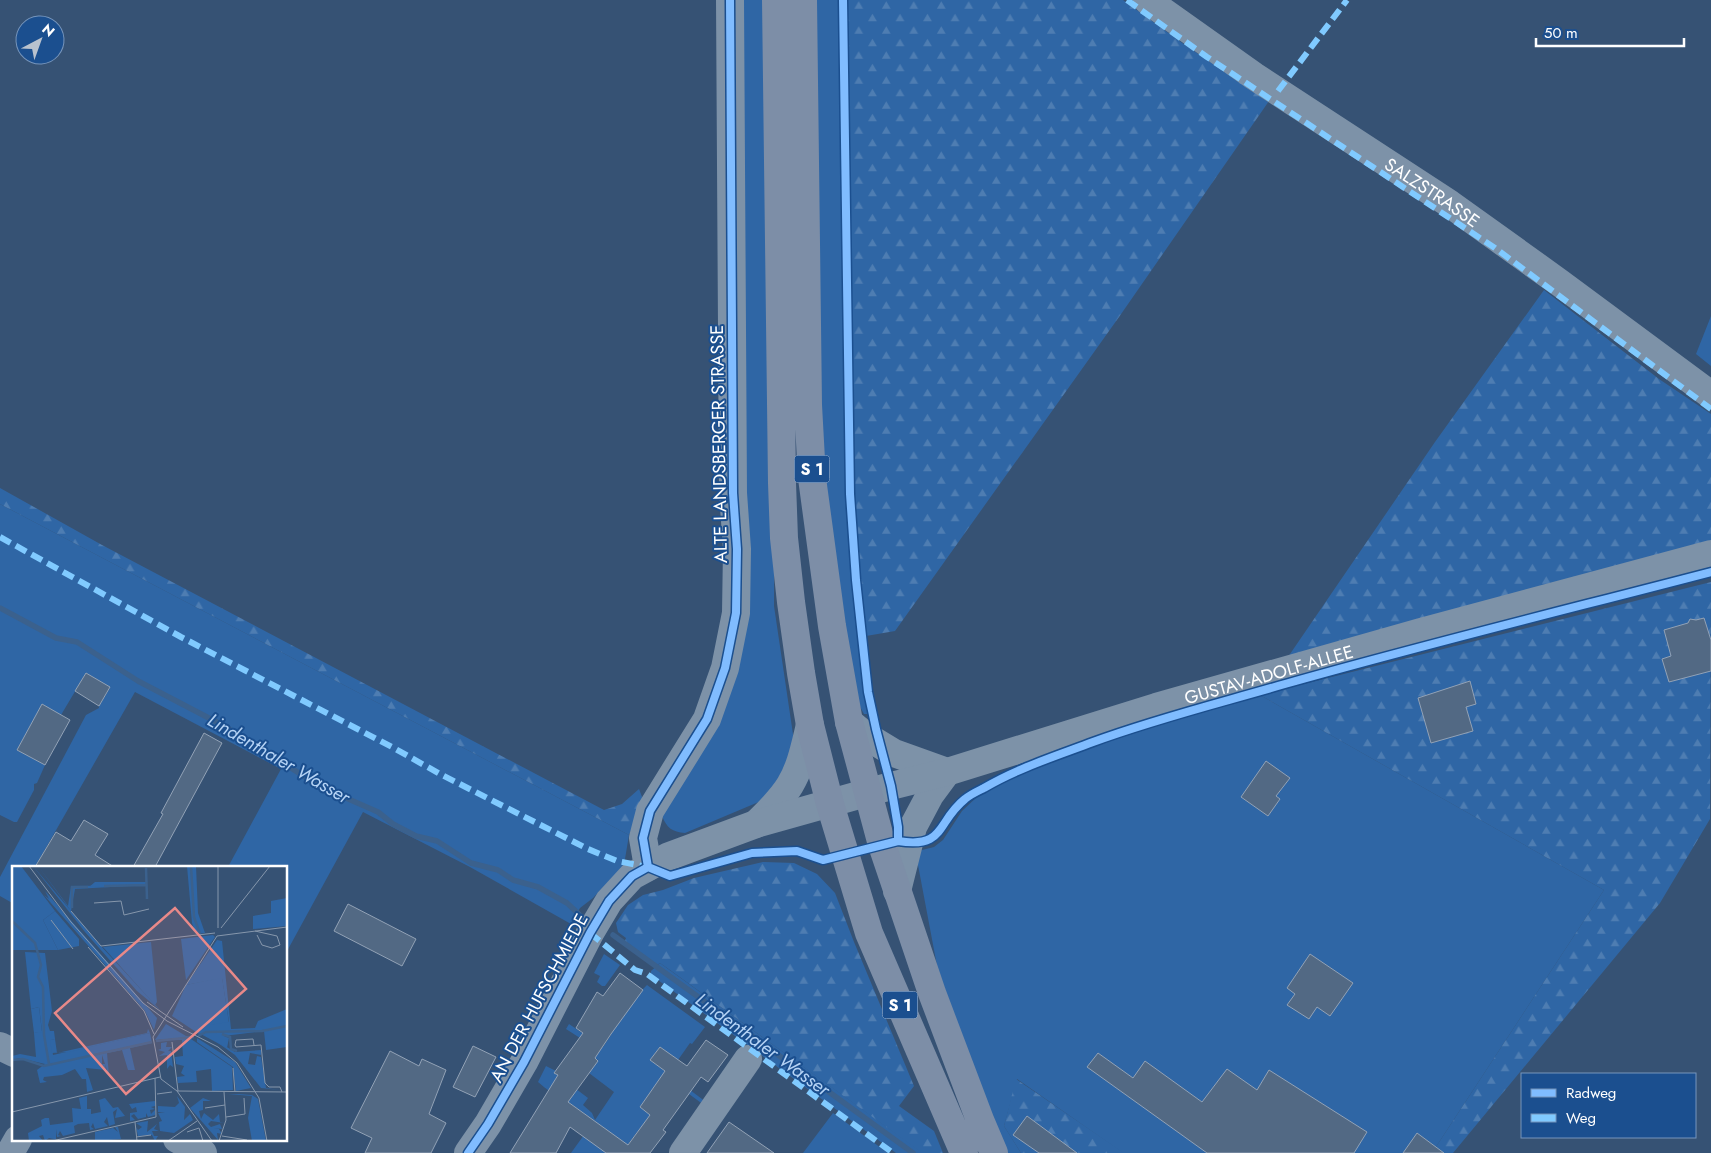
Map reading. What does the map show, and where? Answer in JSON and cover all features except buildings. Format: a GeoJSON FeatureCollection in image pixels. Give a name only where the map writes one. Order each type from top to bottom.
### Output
{"type":"FeatureCollection","features":[{"type":"Feature","properties":{"kind":"main road","name":"S 1"},"geometry":{"type":"LineString","coordinates":[[776,0],[783,511],[790,602],[810,725],[830,804],[869,933],[964,1153]]}},
{"type":"Feature","properties":{"kind":"main road","name":"S 1"},"geometry":{"type":"LineString","coordinates":[[803,0],[808,405],[812,478],[832,626],[849,722],[867,793],[932,994],[994,1153]]}},
{"type":"Feature","properties":{"kind":"street","name":"ALTE LANDSBERGER STRASSE"},"geometry":{"type":"LineString","coordinates":[[648,867],[643,838],[650,811],[707,719],[725,668],[736,613],[737,549],[733,493],[730,0]]}},
{"type":"Feature","properties":{"kind":"street","name":"SALZSTRASSE"},"geometry":{"type":"LineString","coordinates":[[1147,0],[1254,76],[1458,210],[1711,395]]}},
{"type":"Feature","properties":{"kind":"street","name":"GUSTAV-ADOLF-ALLEE"},"geometry":{"type":"LineString","coordinates":[[830,804],[947,772],[1156,707],[1421,632],[1711,554]]}},
{"type":"Feature","properties":{"kind":"street"},"geometry":{"type":"LineString","coordinates":[[849,722],[866,736],[894,753],[947,772],[930,795],[913,827],[897,890]]}},
{"type":"Feature","properties":{"kind":"street"},"geometry":{"type":"LineString","coordinates":[[756,824],[780,799],[790,784],[803,754],[810,725]]}},
{"type":"Feature","properties":{"kind":"street","name":"AN DER HUFSCHMIEDE"},"geometry":{"type":"LineString","coordinates":[[468,1153],[488,1124],[524,1062],[595,925],[609,900],[619,888],[632,876],[667,856],[756,824],[830,804]]}},
{"type":"Feature","properties":{"kind":"street"},"geometry":{"type":"LineString","coordinates":[[0,1046],[12,1052]]}},
{"type":"Feature","properties":{"kind":"street"},"geometry":{"type":"LineString","coordinates":[[683,1153],[748,1059]]}},
{"type":"Feature","properties":{"kind":"street"},"geometry":{"type":"LineString","coordinates":[[10,1153],[17,1140]]}},
{"type":"Feature","properties":{"kind":"street"},"geometry":{"type":"LineString","coordinates":[[179,1140],[203,1153]]}},
{"type":"Feature","properties":{"kind":"green space"},"geometry":{"type":"Polygon","coordinates":[[[741,0],[766,0],[774,606],[794,741],[794,760],[768,798],[685,833],[671,829],[662,816],[698,747],[729,698],[731,679],[741,0]]]}},
{"type":"Feature","properties":{"kind":"green space"},"geometry":{"type":"Polygon","coordinates":[[[815,0],[839,0],[846,494],[852,581],[867,714],[864,714],[858,703],[830,536],[819,404],[815,0]]]}},
{"type":"Feature","properties":{"kind":"green space"},"geometry":{"type":"Polygon","coordinates":[[[847,0],[1123,0],[1185,45],[1269,101],[1119,317],[895,631],[866,636],[859,579],[853,495],[847,0]]]}},
{"type":"Feature","properties":{"kind":"green space"},"geometry":{"type":"Polygon","coordinates":[[[1544,290],[1659,379],[1711,414],[1711,541],[1288,657],[1435,442],[1544,290]]]}},
{"type":"Feature","properties":{"kind":"green space"},"geometry":{"type":"Polygon","coordinates":[[[1711,316],[1711,366],[1696,354],[1711,316]]]}},
{"type":"Feature","properties":{"kind":"green space"},"geometry":{"type":"Polygon","coordinates":[[[0,488],[102,545],[604,810],[622,804],[639,789],[644,802],[629,835],[0,504],[0,488]]]}},
{"type":"Feature","properties":{"kind":"green space"},"geometry":{"type":"Polygon","coordinates":[[[0,504],[629,835],[624,865],[593,898],[580,908],[571,924],[470,867],[363,812],[288,949],[288,866],[229,866],[281,769],[135,692],[36,866],[12,866],[12,903],[0,896],[0,877],[86,715],[99,708],[110,688],[86,673],[61,715],[42,705],[17,750],[45,765],[17,822],[0,815],[0,504]]]}},
{"type":"Feature","properties":{"kind":"green space"},"geometry":{"type":"Polygon","coordinates":[[[1711,582],[1710,819],[1660,903],[1453,1153],[1432,1153],[1604,890],[1260,695],[1711,582]]]}},
{"type":"Feature","properties":{"kind":"green space"},"geometry":{"type":"Polygon","coordinates":[[[1260,695],[1604,890],[1432,1153],[1123,1153],[1017,1079],[1004,1126],[1021,1153],[1006,1153],[938,971],[918,865],[918,851],[934,847],[943,840],[962,811],[979,795],[1013,777],[1132,732],[1260,695]]]}},
{"type":"Feature","properties":{"kind":"green space"},"geometry":{"type":"Polygon","coordinates":[[[763,862],[794,863],[817,874],[835,893],[914,1086],[899,1106],[934,1131],[943,1153],[922,1153],[670,970],[660,963],[657,965],[625,941],[626,938],[618,932],[616,923],[628,905],[643,895],[663,890],[694,878],[763,862]]]}},
{"type":"Feature","properties":{"kind":"green space"},"geometry":{"type":"Polygon","coordinates":[[[604,954],[620,965],[605,986],[602,986],[597,982],[600,976],[594,973],[604,954]]]}},
{"type":"Feature","properties":{"kind":"green space"},"geometry":{"type":"Polygon","coordinates":[[[660,963],[923,1153],[896,1153],[651,975],[651,971],[660,963]]]}},
{"type":"Feature","properties":{"kind":"green space"},"geometry":{"type":"Polygon","coordinates":[[[647,985],[705,1027],[678,1060],[660,1047],[650,1060],[706,1102],[704,1105],[689,1094],[685,1098],[659,1080],[640,1107],[666,1126],[637,1132],[622,1153],[571,1153],[594,1121],[538,1082],[546,1066],[556,1071],[555,1073],[588,1098],[583,1105],[592,1113],[595,1120],[614,1092],[589,1073],[598,1060],[592,1056],[580,1038],[566,1029],[569,1024],[603,1047],[611,1035],[604,1029],[647,985]]]}},
{"type":"Feature","properties":{"kind":"green space"},"geometry":{"type":"Polygon","coordinates":[[[1016,1079],[1124,1153],[1021,1153],[1004,1126],[1016,1079]]]}},
{"type":"Feature","properties":{"kind":"green space"},"geometry":{"type":"Polygon","coordinates":[[[833,1113],[888,1153],[803,1153],[833,1113]]]}},
{"type":"Feature","properties":{"kind":"waterway","name":"Lindenthaler Wasser"},"geometry":{"type":"LineString","coordinates":[[0,608],[56,638],[77,642],[138,681],[226,727],[321,787],[378,812],[393,824],[416,836],[437,841],[471,863],[498,870],[513,880],[538,887],[567,903],[584,919]]}},
{"type":"Feature","properties":{"kind":"waterway","name":"Lindenthaler Wasser"},"geometry":{"type":"LineString","coordinates":[[613,935],[913,1153]]}},
{"type":"Feature","properties":{"kind":"marked path"},"geometry":{"type":"LineString","coordinates":[[1127,0],[1207,57],[1495,248],[1711,409]]}},
{"type":"Feature","properties":{"kind":"marked path"},"geometry":{"type":"LineString","coordinates":[[1278,91],[1347,0]]}},
{"type":"Feature","properties":{"kind":"marked path"},"geometry":{"type":"LineString","coordinates":[[0,537],[181,637],[440,774],[588,849],[617,861],[648,867]]}},
{"type":"Feature","properties":{"kind":"marked path"},"geometry":{"type":"LineString","coordinates":[[590,933],[635,970],[647,974],[893,1153]]}},
{"type":"Feature","properties":{"kind":"cycle path"},"geometry":{"type":"LineString","coordinates":[[648,867],[643,838],[650,811],[707,719],[725,668],[736,613],[737,549],[733,493],[730,0]]}},
{"type":"Feature","properties":{"kind":"cycle path"},"geometry":{"type":"LineString","coordinates":[[843,0],[850,494],[856,580],[868,692],[891,786],[898,827],[898,841]]}},
{"type":"Feature","properties":{"kind":"cycle path"},"geometry":{"type":"LineString","coordinates":[[648,867],[670,876],[752,853],[797,851],[823,860],[898,841],[925,841],[939,832],[956,808],[974,793],[1024,768],[1116,734],[1338,669],[1711,572]]}},
{"type":"Feature","properties":{"kind":"cycle path"},"geometry":{"type":"LineString","coordinates":[[468,1153],[488,1124],[524,1062],[590,933],[609,901],[632,876],[648,867]]}}]}
